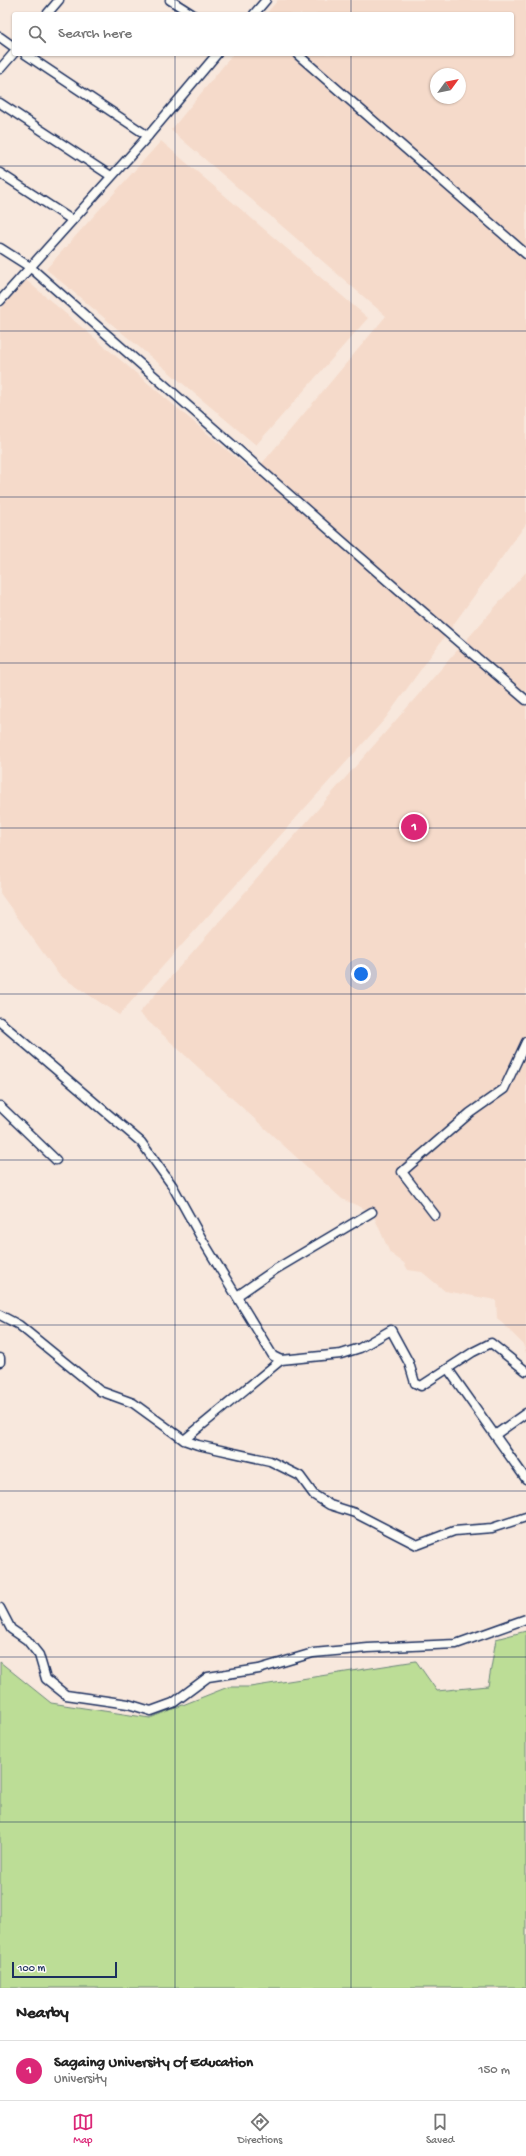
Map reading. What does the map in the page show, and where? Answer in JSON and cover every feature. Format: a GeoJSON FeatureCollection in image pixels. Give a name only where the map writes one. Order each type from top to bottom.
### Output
{"type":"FeatureCollection","features":[{"type":"Feature","properties":{"kind":"street"},"geometry":{"type":"LineString","coordinates":[[47,0],[57,3],[49,12]]}},
{"type":"Feature","properties":{"kind":"street"},"geometry":{"type":"LineString","coordinates":[[170,0],[189,12]]}},
{"type":"Feature","properties":{"kind":"street"},"geometry":{"type":"LineString","coordinates":[[256,12],[266,0]]}},
{"type":"Feature","properties":{"kind":"street"},"geometry":{"type":"LineString","coordinates":[[0,37],[12,46]]}},
{"type":"Feature","properties":{"kind":"street"},"geometry":{"type":"LineString","coordinates":[[0,69],[12,54]]}},
{"type":"Feature","properties":{"kind":"street"},"geometry":{"type":"LineString","coordinates":[[27,56],[148,136]]}},
{"type":"Feature","properties":{"kind":"street"},"geometry":{"type":"LineString","coordinates":[[0,301],[148,136],[215,56]]}},
{"type":"Feature","properties":{"kind":"street"},"geometry":{"type":"LineString","coordinates":[[299,56],[526,254]]}},
{"type":"Feature","properties":{"kind":"street"},"geometry":{"type":"LineString","coordinates":[[0,103],[112,176]]}},
{"type":"Feature","properties":{"kind":"street"},"geometry":{"type":"LineString","coordinates":[[0,173],[72,220]]}},
{"type":"Feature","properties":{"kind":"street"},"geometry":{"type":"LineString","coordinates":[[0,248],[30,267],[399,591],[526,700]]}},
{"type":"Feature","properties":{"kind":"street"},"geometry":{"type":"LineString","coordinates":[[0,1022],[141,1142],[172,1185],[203,1241],[273,1356],[281,1360],[340,1354],[360,1348],[391,1330],[409,1363],[415,1383],[421,1386],[427,1384],[473,1352],[491,1343],[526,1371]]}},
{"type":"Feature","properties":{"kind":"street"},"geometry":{"type":"LineString","coordinates":[[435,1215],[402,1172],[470,1113],[504,1089],[526,1042]]}},
{"type":"Feature","properties":{"kind":"street"},"geometry":{"type":"LineString","coordinates":[[0,1106],[56,1160]]}},
{"type":"Feature","properties":{"kind":"street"},"geometry":{"type":"LineString","coordinates":[[237,1296],[276,1269],[372,1212]]}},
{"type":"Feature","properties":{"kind":"street"},"geometry":{"type":"LineString","coordinates":[[0,1315],[19,1325],[100,1391],[133,1403],[184,1440],[198,1445],[270,1461],[300,1476],[314,1495],[330,1505],[355,1513],[417,1545],[454,1531],[492,1528],[526,1517]]}},
{"type":"Feature","properties":{"kind":"street"},"geometry":{"type":"LineString","coordinates":[[184,1440],[281,1360]]}},
{"type":"Feature","properties":{"kind":"street"},"geometry":{"type":"LineString","coordinates":[[448,1369],[526,1479]]}},
{"type":"Feature","properties":{"kind":"street"},"geometry":{"type":"LineString","coordinates":[[495,1435],[526,1413]]}},
{"type":"Feature","properties":{"kind":"street"},"geometry":{"type":"LineString","coordinates":[[0,1608],[11,1629],[27,1640],[39,1655],[46,1679],[66,1695],[128,1704],[151,1711],[173,1703],[208,1677],[259,1669],[313,1653],[368,1648],[456,1644],[526,1619]]}},
{"type":"Feature","properties":{"kind":"shaded area"},"geometry":{"type":"Polygon","coordinates":[[[278,0],[526,0],[526,524],[385,719],[119,1015],[59,975],[0,893],[0,309],[26,280],[254,473],[386,316],[171,130],[231,56],[514,56],[514,12],[268,12],[278,0]]]}},
{"type":"Feature","properties":{"kind":"shaded area"},"geometry":{"type":"Polygon","coordinates":[[[161,141],[368,318],[256,445],[46,269],[161,141]]]}},
{"type":"Feature","properties":{"kind":"shaded area"},"geometry":{"type":"Polygon","coordinates":[[[526,572],[526,1353],[523,1344],[497,1318],[496,1300],[445,1291],[422,1272],[408,1270],[404,1263],[390,1253],[372,1212],[342,1199],[139,1013],[526,572]]]}},
{"type":"Feature","properties":{"kind":"green space"},"geometry":{"type":"Polygon","coordinates":[[[526,1631],[526,1988],[0,1988],[0,1662],[51,1703],[150,1718],[228,1687],[250,1687],[416,1661],[437,1691],[488,1686],[496,1639],[526,1631]]]}},
{"type":"Feature","properties":{"kind":"place","name":"Sagaing University Of Education"},"geometry":{"type":"Point","coordinates":[414,827]}}]}
